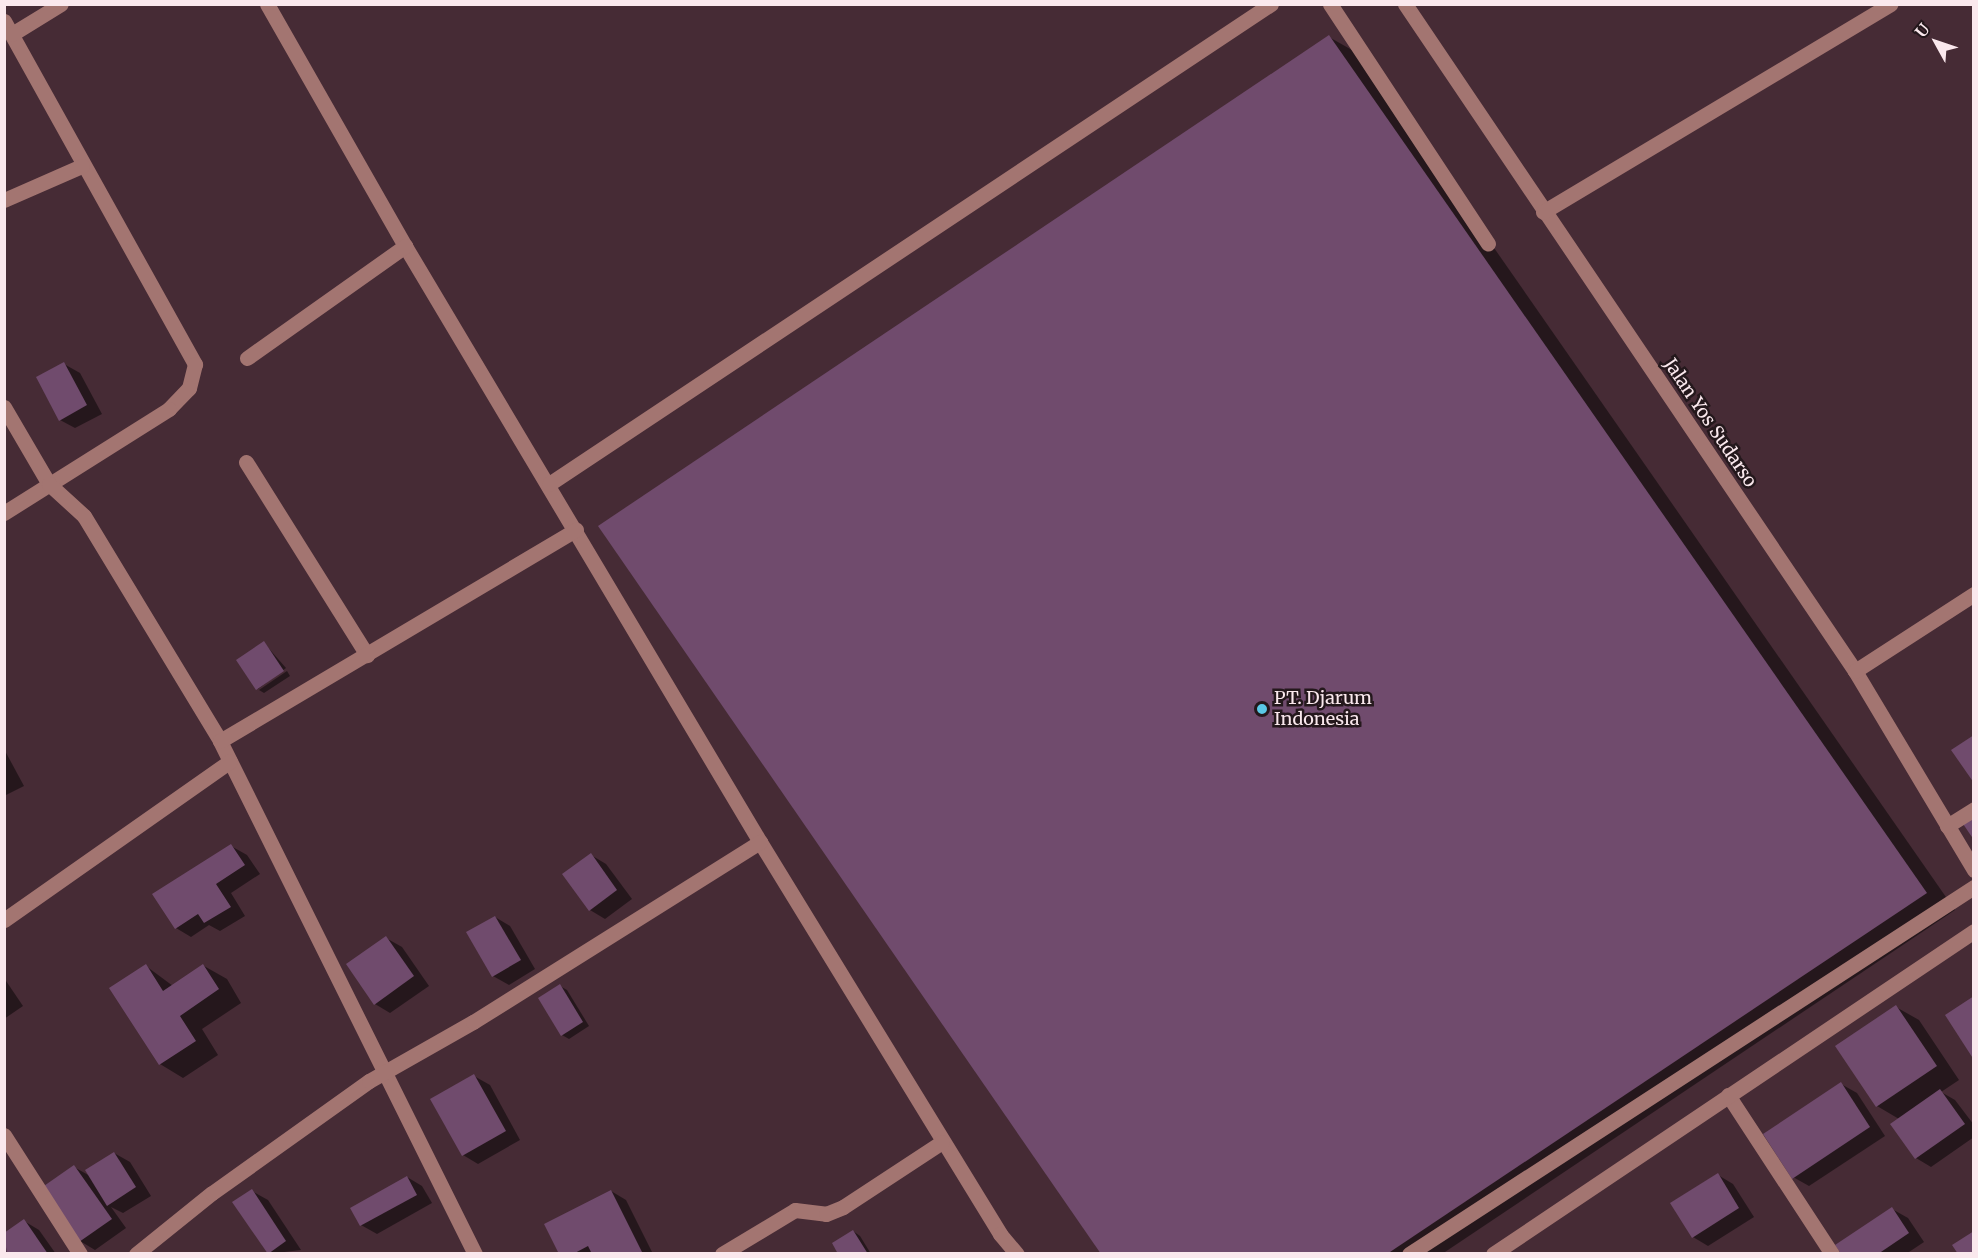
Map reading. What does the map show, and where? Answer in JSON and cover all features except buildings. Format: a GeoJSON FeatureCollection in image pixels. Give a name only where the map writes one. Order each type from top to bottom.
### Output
{"type":"FeatureCollection","features":[{"type":"Feature","properties":{"kind":"street"},"geometry":{"type":"LineString","coordinates":[[4,513],[169,409],[189,388],[195,364],[82,166],[8,28],[61,4]]}},
{"type":"Feature","properties":{"kind":"street"},"geometry":{"type":"LineString","coordinates":[[267,4],[405,246],[549,484],[760,842],[999,1234],[1017,1254]]}},
{"type":"Feature","properties":{"kind":"street"},"geometry":{"type":"LineString","coordinates":[[549,484],[1271,4]]}},
{"type":"Feature","properties":{"kind":"street"},"geometry":{"type":"LineString","coordinates":[[1330,4],[1488,244]]}},
{"type":"Feature","properties":{"kind":"street","name":"Jalan Yos Sudarso"},"geometry":{"type":"LineString","coordinates":[[1405,4],[1543,212],[1855,671],[1974,870]]}},
{"type":"Feature","properties":{"kind":"street"},"geometry":{"type":"LineString","coordinates":[[1543,212],[1890,4]]}},
{"type":"Feature","properties":{"kind":"street"},"geometry":{"type":"LineString","coordinates":[[4,200],[82,166]]}},
{"type":"Feature","properties":{"kind":"street"},"geometry":{"type":"LineString","coordinates":[[247,358],[405,246]]}},
{"type":"Feature","properties":{"kind":"street"},"geometry":{"type":"LineString","coordinates":[[4,407],[49,484],[84,516],[220,741],[383,1073],[475,1254]]}},
{"type":"Feature","properties":{"kind":"street"},"geometry":{"type":"LineString","coordinates":[[246,462],[367,655]]}},
{"type":"Feature","properties":{"kind":"street"},"geometry":{"type":"LineString","coordinates":[[220,741],[576,530]]}},
{"type":"Feature","properties":{"kind":"street"},"geometry":{"type":"LineString","coordinates":[[1855,671],[1974,594]]}},
{"type":"Feature","properties":{"kind":"street"},"geometry":{"type":"LineString","coordinates":[[4,920],[230,760]]}},
{"type":"Feature","properties":{"kind":"street"},"geometry":{"type":"LineString","coordinates":[[1947,826],[1974,809]]}},
{"type":"Feature","properties":{"kind":"street"},"geometry":{"type":"LineString","coordinates":[[136,1254],[212,1193],[383,1073],[473,1022],[760,842]]}},
{"type":"Feature","properties":{"kind":"street"},"geometry":{"type":"LineString","coordinates":[[1408,1254],[1974,887]]}},
{"type":"Feature","properties":{"kind":"street"},"geometry":{"type":"LineString","coordinates":[[1493,1254],[1510,1250],[1728,1095],[1974,931]]}},
{"type":"Feature","properties":{"kind":"street"},"geometry":{"type":"LineString","coordinates":[[1728,1095],[1832,1254]]}},
{"type":"Feature","properties":{"kind":"street"},"geometry":{"type":"LineString","coordinates":[[4,1135],[80,1254]]}},
{"type":"Feature","properties":{"kind":"street"},"geometry":{"type":"LineString","coordinates":[[722,1254],[795,1210],[825,1214],[843,1207],[942,1142]]}},
{"type":"Feature","properties":{"kind":"place","name":"PT. Djarum Indonesia"},"geometry":{"type":"Point","coordinates":[1262,709]}}]}
